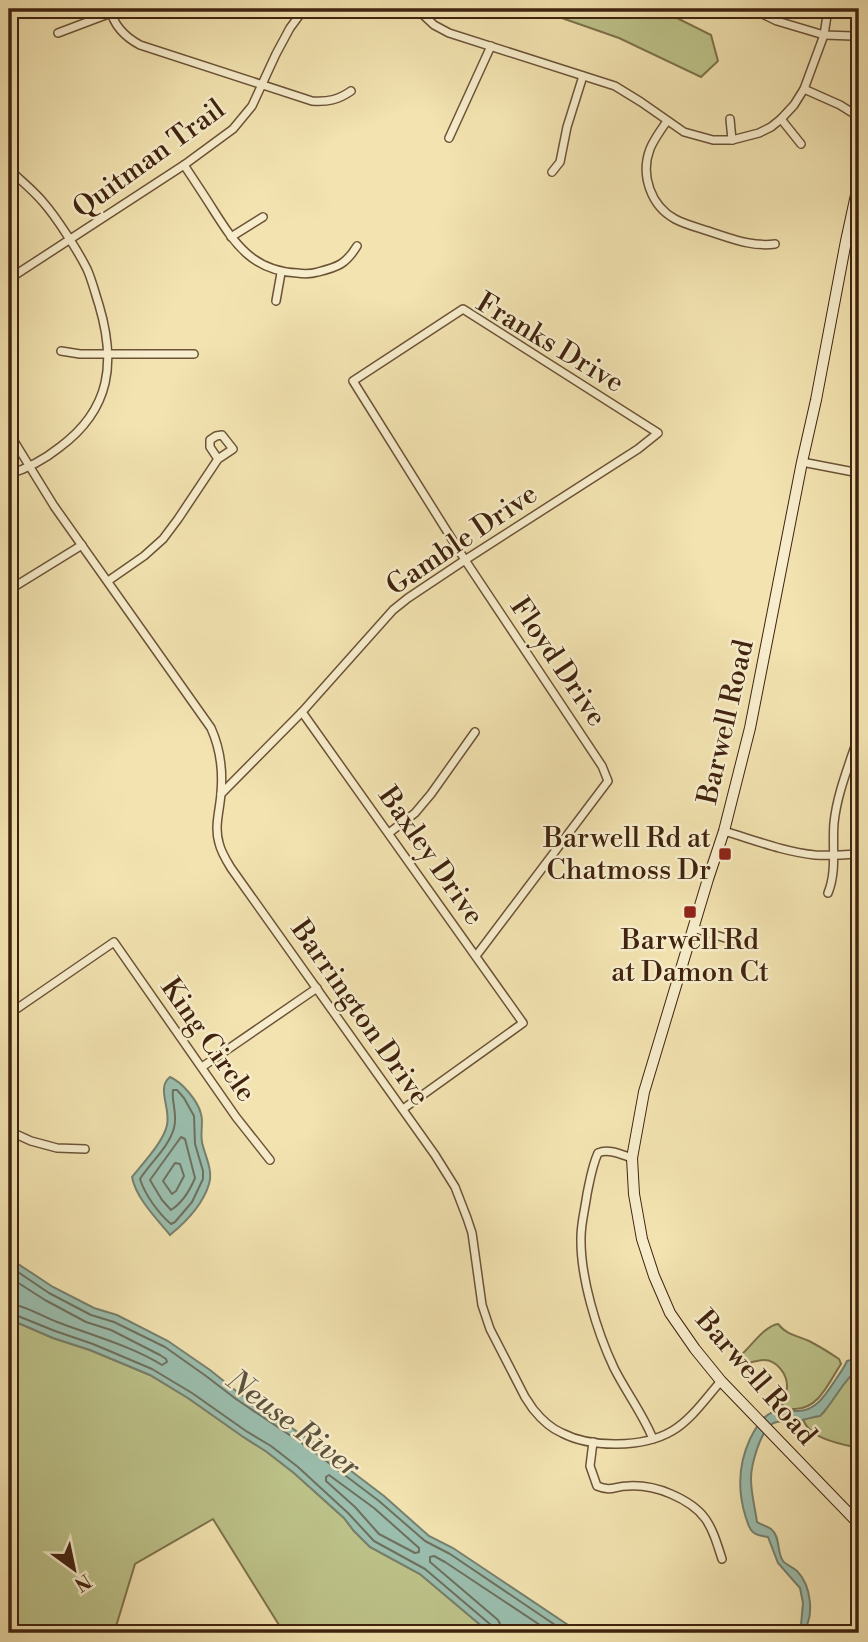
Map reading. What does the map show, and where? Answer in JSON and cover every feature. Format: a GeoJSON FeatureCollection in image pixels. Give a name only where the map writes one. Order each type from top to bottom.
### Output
{"type":"FeatureCollection","features":[{"type":"Feature","properties":{"kind":"street","name":"Quitman Trail"},"geometry":{"type":"LineString","coordinates":[[9,279],[184,165],[233,129],[252,106],[286,37],[304,9]]}},
{"type":"Feature","properties":{"kind":"street"},"geometry":{"type":"LineString","coordinates":[[417,9],[434,25],[449,33],[615,86],[684,132],[713,140],[732,140],[759,133],[781,119],[804,89],[824,35],[828,9]]}},
{"type":"Feature","properties":{"kind":"street"},"geometry":{"type":"LineString","coordinates":[[752,9],[777,21],[824,35],[853,36]]}},
{"type":"Feature","properties":{"kind":"street"},"geometry":{"type":"LineString","coordinates":[[58,33],[111,11],[123,34],[140,45],[312,101],[333,100],[351,91]]}},
{"type":"Feature","properties":{"kind":"street"},"geometry":{"type":"LineString","coordinates":[[449,138],[491,46]]}},
{"type":"Feature","properties":{"kind":"street"},"geometry":{"type":"LineString","coordinates":[[552,172],[560,162],[567,127],[583,76]]}},
{"type":"Feature","properties":{"kind":"street"},"geometry":{"type":"LineString","coordinates":[[804,89],[859,117]]}},
{"type":"Feature","properties":{"kind":"street"},"geometry":{"type":"LineString","coordinates":[[730,119],[732,140]]}},
{"type":"Feature","properties":{"kind":"street"},"geometry":{"type":"LineString","coordinates":[[781,119],[801,144]]}},
{"type":"Feature","properties":{"kind":"street"},"geometry":{"type":"LineString","coordinates":[[667,121],[653,141],[646,167],[648,185],[663,210],[679,222],[749,244],[775,244]]}},
{"type":"Feature","properties":{"kind":"street"},"geometry":{"type":"LineString","coordinates":[[184,165],[231,237],[243,252],[255,261],[281,273],[312,274],[338,267],[350,259],[357,246]]}},
{"type":"Feature","properties":{"kind":"street"},"geometry":{"type":"LineString","coordinates":[[9,169],[42,200],[87,269],[106,330],[107,354],[104,388],[89,419],[65,444],[9,476]]}},
{"type":"Feature","properties":{"kind":"street","name":"Barwell Road"},"geometry":{"type":"LineString","coordinates":[[859,181],[750,728],[724,831],[644,1092],[632,1158],[638,1221],[654,1276],[670,1312],[722,1381],[859,1524]]}},
{"type":"Feature","properties":{"kind":"street"},"geometry":{"type":"LineString","coordinates":[[231,237],[263,217]]}},
{"type":"Feature","properties":{"kind":"street"},"geometry":{"type":"LineString","coordinates":[[847,233],[859,235]]}},
{"type":"Feature","properties":{"kind":"street"},"geometry":{"type":"LineString","coordinates":[[276,301],[281,273]]}},
{"type":"Feature","properties":{"kind":"street","name":"Franks Drive"},"geometry":{"type":"LineString","coordinates":[[353,382],[463,309],[657,433]]}},
{"type":"Feature","properties":{"kind":"street"},"geometry":{"type":"LineString","coordinates":[[61,351],[80,354],[194,354]]}},
{"type":"Feature","properties":{"kind":"street","name":"Floyd Drive"},"geometry":{"type":"LineString","coordinates":[[353,382],[465,560],[602,766],[608,781],[476,956]]}},
{"type":"Feature","properties":{"kind":"street","name":"Barrington Drive"},"geometry":{"type":"LineString","coordinates":[[9,433],[82,545],[211,728],[220,757],[222,776],[217,829],[222,852],[446,1170],[462,1203],[472,1233],[486,1317],[525,1397],[540,1418],[569,1437],[593,1442],[625,1443],[653,1439],[683,1423],[722,1381]]}},
{"type":"Feature","properties":{"kind":"street","name":"Gamble Drive"},"geometry":{"type":"LineString","coordinates":[[221,794],[302,712],[393,610],[465,560],[638,449],[657,433]]}},
{"type":"Feature","properties":{"kind":"street"},"geometry":{"type":"LineString","coordinates":[[108,581],[163,539],[218,459],[233,449],[222,435],[210,440],[210,447],[218,459]]}},
{"type":"Feature","properties":{"kind":"street"},"geometry":{"type":"LineString","coordinates":[[802,462],[859,473]]}},
{"type":"Feature","properties":{"kind":"street"},"geometry":{"type":"LineString","coordinates":[[9,590],[82,545]]}},
{"type":"Feature","properties":{"kind":"street","name":"Baxley Drive"},"geometry":{"type":"LineString","coordinates":[[302,712],[523,1023],[403,1109]]}},
{"type":"Feature","properties":{"kind":"street"},"geometry":{"type":"LineString","coordinates":[[389,833],[415,814],[475,732]]}},
{"type":"Feature","properties":{"kind":"street"},"geometry":{"type":"LineString","coordinates":[[828,893],[833,882],[834,822],[859,734]]}},
{"type":"Feature","properties":{"kind":"street"},"geometry":{"type":"LineString","coordinates":[[724,831],[813,855],[859,854]]}},
{"type":"Feature","properties":{"kind":"street"},"geometry":{"type":"LineString","coordinates":[[693,928],[738,942]]}},
{"type":"Feature","properties":{"kind":"street","name":"King Circle"},"geometry":{"type":"LineString","coordinates":[[9,1014],[114,942],[236,1117],[270,1160]]}},
{"type":"Feature","properties":{"kind":"street"},"geometry":{"type":"LineString","coordinates":[[202,1067],[317,988]]}},
{"type":"Feature","properties":{"kind":"street"},"geometry":{"type":"LineString","coordinates":[[9,1131],[57,1148],[85,1149]]}},
{"type":"Feature","properties":{"kind":"street"},"geometry":{"type":"LineString","coordinates":[[632,1158],[611,1151],[598,1153],[581,1228],[582,1260],[595,1318],[607,1352],[653,1439]]}},
{"type":"Feature","properties":{"kind":"street"},"geometry":{"type":"LineString","coordinates":[[593,1442],[590,1466],[597,1486],[607,1490],[628,1485],[656,1488],[690,1502],[704,1516],[715,1535],[722,1559]]}},
{"type":"Feature","properties":{"kind":"green space"},"geometry":{"type":"Polygon","coordinates":[[[536,9],[659,9],[711,35],[718,61],[701,77],[619,38],[536,9]]]}},
{"type":"Feature","properties":{"kind":"green space"},"geometry":{"type":"Polygon","coordinates":[[[9,1319],[150,1375],[188,1398],[294,1473],[344,1518],[370,1547],[420,1574],[490,1633],[284,1633],[213,1519],[135,1564],[114,1633],[9,1633],[9,1319]]]}},
{"type":"Feature","properties":{"kind":"green space"},"geometry":{"type":"Polygon","coordinates":[[[778,1324],[788,1333],[828,1352],[839,1359],[841,1364],[817,1400],[803,1408],[789,1409],[781,1403],[787,1383],[784,1373],[777,1365],[764,1360],[742,1365],[739,1357],[762,1333],[778,1324]]]}},
{"type":"Feature","properties":{"kind":"green space"},"geometry":{"type":"Polygon","coordinates":[[[859,1368],[859,1448],[819,1436],[806,1426],[803,1419],[819,1416],[824,1412],[846,1380],[859,1368]]]}},
{"type":"Feature","properties":{"kind":"water"},"geometry":{"type":"Polygon","coordinates":[[[170,1077],[184,1087],[199,1109],[202,1118],[202,1142],[210,1174],[209,1184],[198,1205],[170,1235],[142,1200],[132,1177],[165,1131],[168,1119],[164,1087],[170,1077]]]}},
{"type":"Feature","properties":{"kind":"water"},"geometry":{"type":"Polygon","coordinates":[[[9,1258],[53,1287],[168,1341],[240,1394],[313,1442],[384,1496],[429,1536],[453,1548],[580,1633],[490,1633],[420,1574],[370,1547],[344,1518],[294,1473],[188,1398],[150,1375],[9,1319],[9,1258]]]}},
{"type":"Feature","properties":{"kind":"water"},"geometry":{"type":"Polygon","coordinates":[[[854,1359],[859,1363],[859,1368],[820,1416],[772,1424],[760,1441],[754,1458],[751,1484],[757,1522],[775,1533],[783,1561],[802,1577],[810,1602],[806,1627],[801,1633],[789,1633],[801,1625],[803,1603],[800,1588],[778,1563],[768,1537],[760,1536],[749,1526],[740,1488],[743,1458],[753,1433],[765,1417],[776,1411],[809,1409],[820,1401],[847,1361],[854,1359]]]}},
{"type":"Feature","properties":{"kind":"place","name":"Barwell Rd at Chatmoss Dr"},"geometry":{"type":"Point","coordinates":[725,854]}},
{"type":"Feature","properties":{"kind":"place","name":"Barwell Rd at Damon Ct"},"geometry":{"type":"Point","coordinates":[690,912]}},
{"type":"Feature","properties":{"kind":"water label","name":"Neuse River"},"geometry":{"type":"Point","coordinates":[293,1424]}}]}
